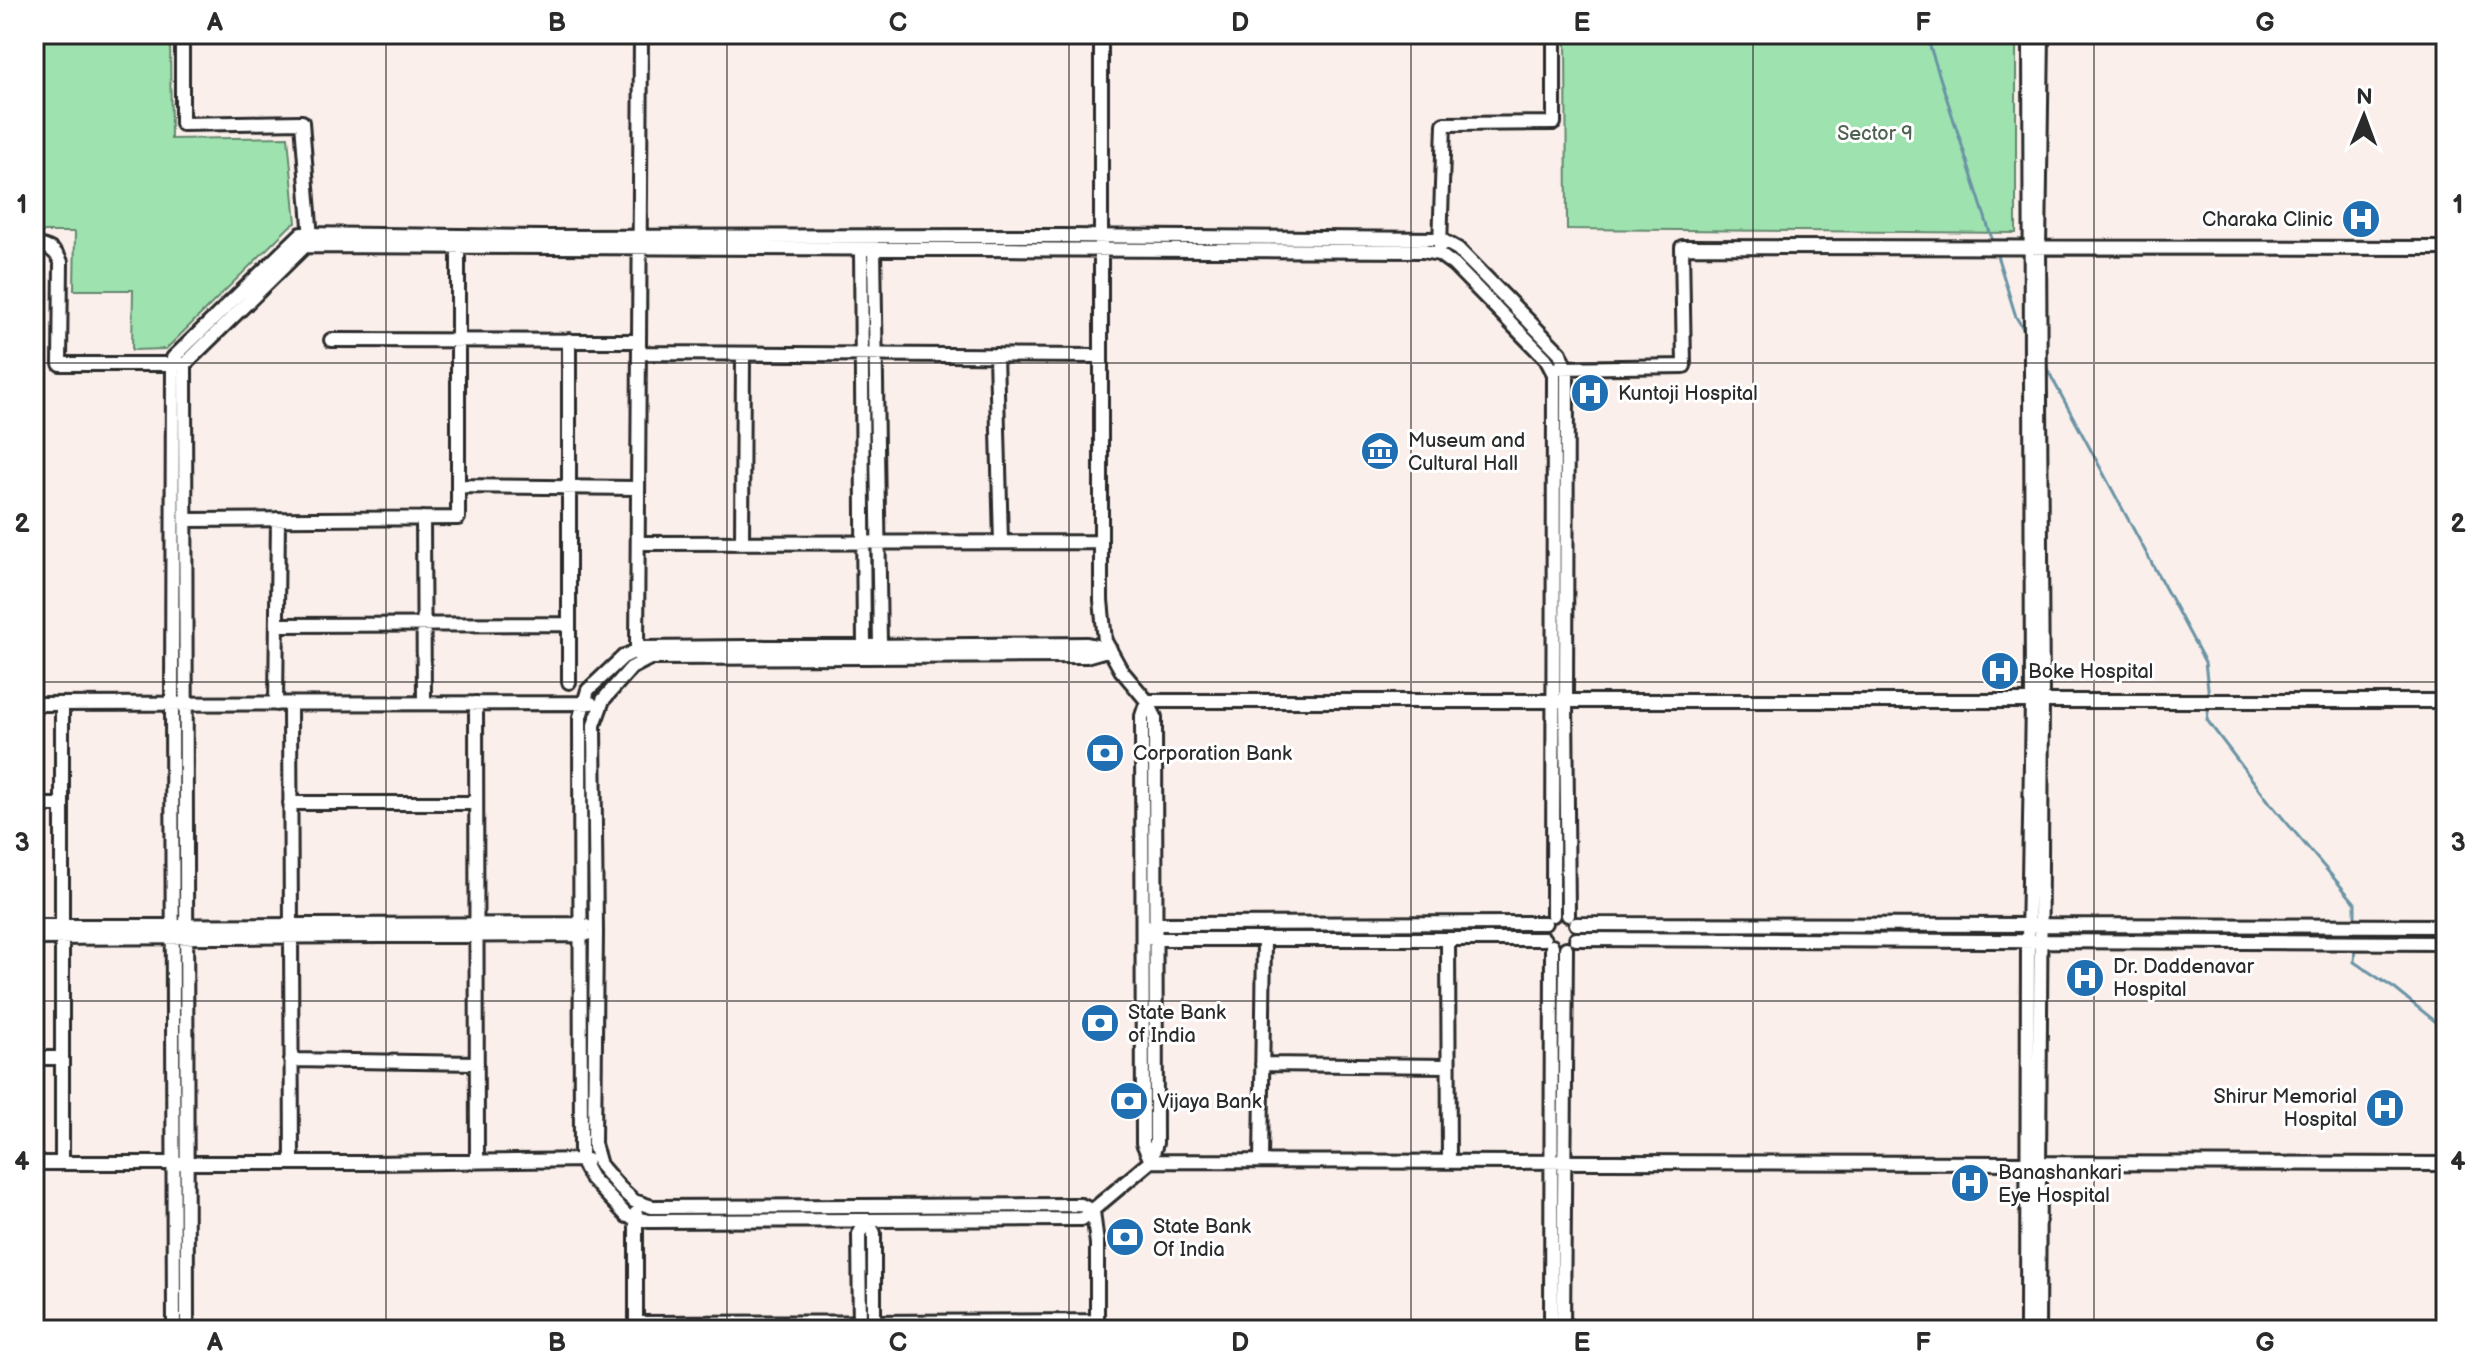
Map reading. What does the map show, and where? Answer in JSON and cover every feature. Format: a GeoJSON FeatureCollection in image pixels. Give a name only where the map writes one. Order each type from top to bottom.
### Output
{"type":"FeatureCollection","features":[{"type":"Feature","properties":{"kind":"street"},"geometry":{"type":"LineString","coordinates":[[182,34],[182,124],[302,122],[312,240]]}},
{"type":"Feature","properties":{"kind":"street"},"geometry":{"type":"LineString","coordinates":[[639,656],[641,34]]}},
{"type":"Feature","properties":{"kind":"street"},"geometry":{"type":"LineString","coordinates":[[1101,34],[1101,600],[1105,641],[1110,649],[1121,670],[1147,701],[1155,717],[1156,1143],[1151,1161],[1082,1219],[649,1221],[627,1216],[591,1178],[581,1160],[580,717],[588,690],[623,657],[1086,656],[1110,649]]}},
{"type":"Feature","properties":{"kind":"street"},"geometry":{"type":"LineString","coordinates":[[1439,254],[1444,124],[1554,123],[1554,34]]}},
{"type":"Feature","properties":{"kind":"street"},"geometry":{"type":"LineString","coordinates":[[2027,1330],[2033,1163],[2040,370],[2030,34]]}},
{"type":"Feature","properties":{"kind":"street"},"geometry":{"type":"LineString","coordinates":[[2037,701],[2029,316],[2042,34]]}},
{"type":"Feature","properties":{"kind":"street"},"geometry":{"type":"LineString","coordinates":[[174,1330],[180,1163],[180,932],[187,704],[186,520],[179,364],[173,358],[301,234],[312,240],[458,247],[640,242]]}},
{"type":"Feature","properties":{"kind":"street"},"geometry":{"type":"LineString","coordinates":[[312,240],[867,244],[1440,239],[1458,249],[1560,353],[1565,368],[1560,702],[1549,919],[1543,930],[1548,942],[1563,1330]]}},
{"type":"Feature","properties":{"kind":"street"},"geometry":{"type":"LineString","coordinates":[[1100,242],[1423,251],[1439,254],[1454,265],[1546,359],[1554,374],[1560,702],[1572,920],[1578,933],[1571,944],[1551,1330]]}},
{"type":"Feature","properties":{"kind":"street"},"geometry":{"type":"LineString","coordinates":[[34,244],[56,251],[61,262],[60,364],[179,364]]}},
{"type":"Feature","properties":{"kind":"street"},"geometry":{"type":"LineString","coordinates":[[867,244],[880,645]]}},
{"type":"Feature","properties":{"kind":"street"},"geometry":{"type":"LineString","coordinates":[[186,520],[458,518],[458,247]]}},
{"type":"Feature","properties":{"kind":"street"},"geometry":{"type":"LineString","coordinates":[[1551,369],[1684,366],[1682,247],[2446,248]]}},
{"type":"Feature","properties":{"kind":"street"},"geometry":{"type":"LineString","coordinates":[[331,340],[569,340],[743,354],[1100,356]]}},
{"type":"Feature","properties":{"kind":"street"},"geometry":{"type":"LineString","coordinates":[[569,340],[569,682]]}},
{"type":"Feature","properties":{"kind":"street"},"geometry":{"type":"LineString","coordinates":[[742,543],[743,354]]}},
{"type":"Feature","properties":{"kind":"street"},"geometry":{"type":"LineString","coordinates":[[864,645],[863,542],[869,354]]}},
{"type":"Feature","properties":{"kind":"street"},"geometry":{"type":"LineString","coordinates":[[996,355],[1001,542]]}},
{"type":"Feature","properties":{"kind":"street"},"geometry":{"type":"LineString","coordinates":[[179,364],[172,704],[180,932]]}},
{"type":"Feature","properties":{"kind":"street"},"geometry":{"type":"LineString","coordinates":[[458,486],[638,488]]}},
{"type":"Feature","properties":{"kind":"street"},"geometry":{"type":"LineString","coordinates":[[423,518],[424,703]]}},
{"type":"Feature","properties":{"kind":"street"},"geometry":{"type":"LineString","coordinates":[[278,519],[277,625],[290,803],[292,1163]]}},
{"type":"Feature","properties":{"kind":"street"},"geometry":{"type":"LineString","coordinates":[[638,543],[1101,542]]}},
{"type":"Feature","properties":{"kind":"street"},"geometry":{"type":"LineString","coordinates":[[277,625],[569,624]]}},
{"type":"Feature","properties":{"kind":"street"},"geometry":{"type":"LineString","coordinates":[[1093,1211],[1081,1205],[652,1207],[638,1203],[620,1188],[600,1165],[594,1144],[594,725],[602,703],[631,668],[642,648],[1087,644],[1110,649]]}},
{"type":"Feature","properties":{"kind":"street"},"geometry":{"type":"LineString","coordinates":[[1147,701],[2446,701]]}},
{"type":"Feature","properties":{"kind":"street"},"geometry":{"type":"LineString","coordinates":[[1147,701],[1142,716],[1143,1143],[1151,1161]]}},
{"type":"Feature","properties":{"kind":"street"},"geometry":{"type":"LineString","coordinates":[[476,703],[477,1161]]}},
{"type":"Feature","properties":{"kind":"street"},"geometry":{"type":"LineString","coordinates":[[34,704],[602,703]]}},
{"type":"Feature","properties":{"kind":"street"},"geometry":{"type":"LineString","coordinates":[[62,704],[62,1163]]}},
{"type":"Feature","properties":{"kind":"street"},"geometry":{"type":"LineString","coordinates":[[290,803],[476,803]]}},
{"type":"Feature","properties":{"kind":"street"},"geometry":{"type":"LineString","coordinates":[[34,805],[62,805]]}},
{"type":"Feature","properties":{"kind":"street"},"geometry":{"type":"LineString","coordinates":[[1142,934],[1156,924],[1549,919],[1561,913],[1572,920],[2446,926]]}},
{"type":"Feature","properties":{"kind":"street"},"geometry":{"type":"LineString","coordinates":[[34,926],[62,932],[596,932]]}},
{"type":"Feature","properties":{"kind":"street"},"geometry":{"type":"LineString","coordinates":[[34,938],[62,932]]}},
{"type":"Feature","properties":{"kind":"street"},"geometry":{"type":"LineString","coordinates":[[1142,934],[1155,939],[1448,939],[1571,944],[2034,940],[2446,943]]}},
{"type":"Feature","properties":{"kind":"street"},"geometry":{"type":"LineString","coordinates":[[1261,1161],[1264,939]]}},
{"type":"Feature","properties":{"kind":"street"},"geometry":{"type":"LineString","coordinates":[[1448,939],[1449,1162]]}},
{"type":"Feature","properties":{"kind":"street"},"geometry":{"type":"LineString","coordinates":[[34,1058],[62,1058]]}},
{"type":"Feature","properties":{"kind":"street"},"geometry":{"type":"LineString","coordinates":[[291,1060],[477,1063]]}},
{"type":"Feature","properties":{"kind":"street"},"geometry":{"type":"LineString","coordinates":[[1262,1064],[1448,1066]]}},
{"type":"Feature","properties":{"kind":"street"},"geometry":{"type":"LineString","coordinates":[[34,1163],[598,1159]]}},
{"type":"Feature","properties":{"kind":"street"},"geometry":{"type":"LineString","coordinates":[[1151,1161],[2446,1164]]}},
{"type":"Feature","properties":{"kind":"street"},"geometry":{"type":"LineString","coordinates":[[180,1163],[187,1330]]}},
{"type":"Feature","properties":{"kind":"street"},"geometry":{"type":"LineString","coordinates":[[2033,1163],[2038,1330]]}},
{"type":"Feature","properties":{"kind":"street"},"geometry":{"type":"LineString","coordinates":[[638,1203],[635,1218],[636,1327],[1097,1325],[1097,1244],[1093,1211]]}},
{"type":"Feature","properties":{"kind":"street"},"geometry":{"type":"LineString","coordinates":[[867,1220],[874,1233],[874,1326]]}},
{"type":"Feature","properties":{"kind":"street"},"geometry":{"type":"LineString","coordinates":[[860,1326],[859,1234],[867,1220]]}},
{"type":"Feature","properties":{"kind":"green space"},"geometry":{"type":"Polygon","coordinates":[[[34,34],[170,34],[171,139],[288,137],[296,223],[166,349],[132,350],[133,290],[74,290],[75,232],[34,232],[34,34]]]}},
{"type":"Feature","properties":{"kind":"green space","name":"Sector 9"},"geometry":{"type":"Polygon","coordinates":[[[1566,34],[2016,34],[2016,233],[1567,229],[1566,34]]]}},
{"type":"Feature","properties":{"kind":"waterway"},"geometry":{"type":"LineString","coordinates":[[1926,34],[1994,245]]}},
{"type":"Feature","properties":{"kind":"waterway"},"geometry":{"type":"LineString","coordinates":[[1996,252],[2016,317],[2027,335]]}},
{"type":"Feature","properties":{"kind":"waterway"},"geometry":{"type":"LineString","coordinates":[[2045,365],[2205,662],[2209,697]]}},
{"type":"Feature","properties":{"kind":"waterway"},"geometry":{"type":"LineString","coordinates":[[2209,704],[2207,720],[2270,803],[2355,903],[2355,920]]}},
{"type":"Feature","properties":{"kind":"waterway"},"geometry":{"type":"LineString","coordinates":[[2355,948],[2354,962],[2395,989],[2446,1030]]}},
{"type":"Feature","properties":{"kind":"place","name":"Charaka Clinic"},"geometry":{"type":"Point","coordinates":[2361,219]}},
{"type":"Feature","properties":{"kind":"place","name":"Kuntoji Hospital"},"geometry":{"type":"Point","coordinates":[1590,393]}},
{"type":"Feature","properties":{"kind":"place","name":"Museum and Cultural Hall"},"geometry":{"type":"Point","coordinates":[1380,451]}},
{"type":"Feature","properties":{"kind":"place","name":"Boke Hospital"},"geometry":{"type":"Point","coordinates":[2000,671]}},
{"type":"Feature","properties":{"kind":"place","name":"Corporation Bank"},"geometry":{"type":"Point","coordinates":[1105,753]}},
{"type":"Feature","properties":{"kind":"place","name":"Dr. Daddenavar Hospital"},"geometry":{"type":"Point","coordinates":[2085,978]}},
{"type":"Feature","properties":{"kind":"place","name":"State Bank of India"},"geometry":{"type":"Point","coordinates":[1100,1023]}},
{"type":"Feature","properties":{"kind":"place","name":"Vijaya Bank"},"geometry":{"type":"Point","coordinates":[1129,1101]}},
{"type":"Feature","properties":{"kind":"place","name":"Shirur Memorial Hospital"},"geometry":{"type":"Point","coordinates":[2385,1108]}},
{"type":"Feature","properties":{"kind":"place","name":"Banashankari Eye Hospital"},"geometry":{"type":"Point","coordinates":[1970,1183]}},
{"type":"Feature","properties":{"kind":"place","name":"State Bank Of India"},"geometry":{"type":"Point","coordinates":[1125,1237]}}]}
